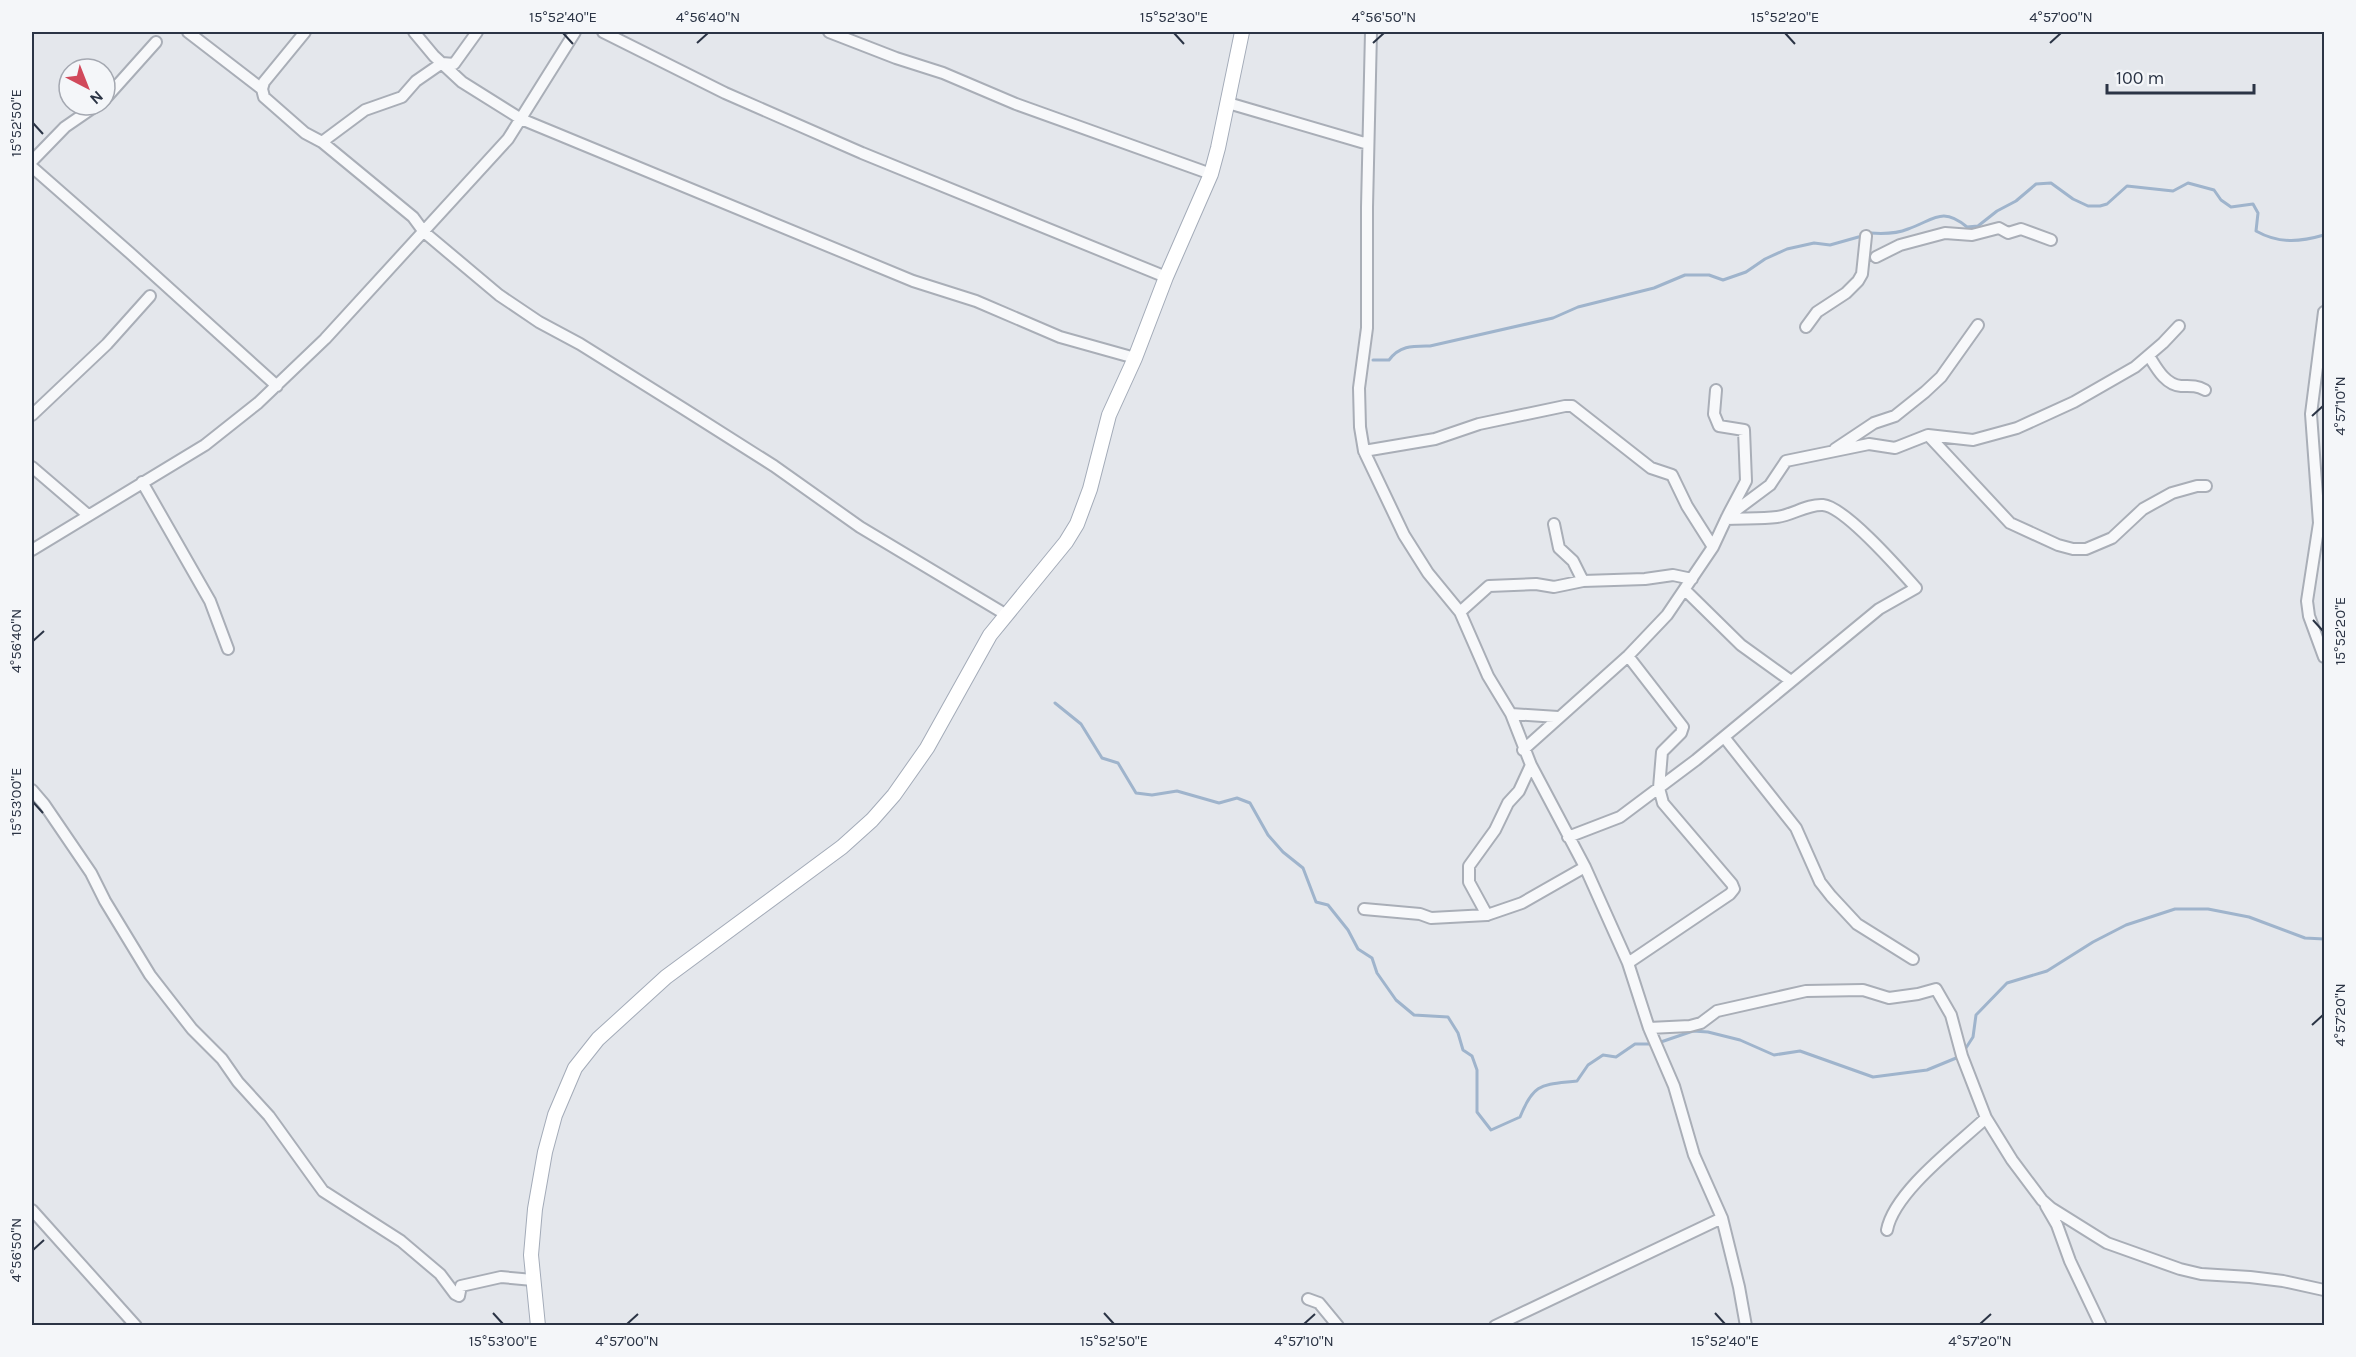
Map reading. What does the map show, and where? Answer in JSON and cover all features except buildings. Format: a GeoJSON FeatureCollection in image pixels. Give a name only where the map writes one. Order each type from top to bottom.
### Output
{"type":"FeatureCollection","features":[{"type":"Feature","properties":{"kind":"main road"},"geometry":{"type":"LineString","coordinates":[[538,1326],[531,1255],[538,1182],[555,1115],[575,1068],[598,1039],[666,977],[842,848],[872,820],[894,795],[921,757],[990,635],[1066,542],[1077,524],[1090,489],[1109,415],[1211,174],[1242,32]]}},
{"type":"Feature","properties":{"kind":"street"},"geometry":{"type":"LineString","coordinates":[[188,32],[262,89]]}},
{"type":"Feature","properties":{"kind":"street"},"geometry":{"type":"LineString","coordinates":[[305,32],[264,82],[262,89],[264,98],[293,120],[305,133],[322,142],[412,217],[424,232],[499,295],[538,322],[580,344],[774,466],[860,527],[1005,614]]}},
{"type":"Feature","properties":{"kind":"street"},"geometry":{"type":"LineString","coordinates":[[414,32],[442,63],[472,90],[521,119],[913,281],[976,301],[1060,337],[1135,358]]}},
{"type":"Feature","properties":{"kind":"street"},"geometry":{"type":"LineString","coordinates":[[322,142],[365,110],[402,97],[416,81],[442,63],[454,64],[477,32]]}},
{"type":"Feature","properties":{"kind":"street"},"geometry":{"type":"LineString","coordinates":[[32,550],[205,445],[277,386],[325,339],[508,139],[575,32]]}},
{"type":"Feature","properties":{"kind":"street"},"geometry":{"type":"LineString","coordinates":[[603,32],[725,93],[861,153],[1166,277]]}},
{"type":"Feature","properties":{"kind":"street"},"geometry":{"type":"LineString","coordinates":[[829,32],[943,73],[1016,104],[1211,174]]}},
{"type":"Feature","properties":{"kind":"street"},"geometry":{"type":"LineString","coordinates":[[1371,32],[1367,328],[1359,388],[1360,428],[1364,451],[1404,535],[1428,573],[1460,612],[1488,676],[1510,714],[1523,750],[1585,867],[1628,963],[1649,1028],[1674,1086],[1694,1155],[1722,1218],[1746,1326]]}},
{"type":"Feature","properties":{"kind":"street"},"geometry":{"type":"LineString","coordinates":[[117,86],[156,42]]}},
{"type":"Feature","properties":{"kind":"street"},"geometry":{"type":"LineString","coordinates":[[1228,103],[1368,144]]}},
{"type":"Feature","properties":{"kind":"street"},"geometry":{"type":"LineString","coordinates":[[32,161],[65,127],[80,117]]}},
{"type":"Feature","properties":{"kind":"street"},"geometry":{"type":"LineString","coordinates":[[32,167],[130,252],[277,386]]}},
{"type":"Feature","properties":{"kind":"street"},"geometry":{"type":"LineString","coordinates":[[1876,257],[1900,245],[1945,233],[1972,235],[1999,228],[2008,233],[2021,229],[2052,240]]}},
{"type":"Feature","properties":{"kind":"street"},"geometry":{"type":"LineString","coordinates":[[1806,327],[1817,312],[1846,293],[1858,281],[1862,274],[1866,236]]}},
{"type":"Feature","properties":{"kind":"street"},"geometry":{"type":"LineString","coordinates":[[32,415],[107,344],[150,297]]}},
{"type":"Feature","properties":{"kind":"street"},"geometry":{"type":"LineString","coordinates":[[2325,312],[2312,414],[2319,522],[2307,601],[2309,616],[2325,657]]}},
{"type":"Feature","properties":{"kind":"street"},"geometry":{"type":"LineString","coordinates":[[1827,454],[1875,423],[1895,416],[1926,392],[1941,377],[1977,325]]}},
{"type":"Feature","properties":{"kind":"street"},"geometry":{"type":"LineString","coordinates":[[1726,518],[1770,485],[1786,461],[1869,444],[1895,448],[1928,435],[1973,440],[2017,428],[2074,402],[2135,367],[2179,326]]}},
{"type":"Feature","properties":{"kind":"street"},"geometry":{"type":"LineString","coordinates":[[2149,356],[2160,374],[2176,386],[2197,385],[2205,390]]}},
{"type":"Feature","properties":{"kind":"street"},"geometry":{"type":"LineString","coordinates":[[1523,750],[1628,656],[1667,615],[1713,547],[1746,481],[1744,430],[1719,426],[1714,414],[1716,390]]}},
{"type":"Feature","properties":{"kind":"street"},"geometry":{"type":"LineString","coordinates":[[1364,451],[1435,439],[1479,424],[1572,406],[1651,468],[1672,476],[1687,506],[1713,547]]}},
{"type":"Feature","properties":{"kind":"street"},"geometry":{"type":"LineString","coordinates":[[1928,435],[2010,523],[2058,545],[2073,549],[2086,549],[2112,538],[2143,509],[2172,493],[2197,486],[2206,486]]}},
{"type":"Feature","properties":{"kind":"street"},"geometry":{"type":"LineString","coordinates":[[32,467],[88,514]]}},
{"type":"Feature","properties":{"kind":"street"},"geometry":{"type":"LineString","coordinates":[[142,483],[210,601],[228,649]]}},
{"type":"Feature","properties":{"kind":"street"},"geometry":{"type":"LineString","coordinates":[[1568,837],[1620,817],[1724,737],[1879,609],[1916,588],[1880,549],[1848,520],[1829,507],[1813,506],[1778,517],[1726,518]]}},
{"type":"Feature","properties":{"kind":"street"},"geometry":{"type":"LineString","coordinates":[[1554,525],[1559,548],[1574,561],[1583,581]]}},
{"type":"Feature","properties":{"kind":"street"},"geometry":{"type":"LineString","coordinates":[[1460,612],[1489,586],[1536,584],[1554,587],[1583,581],[1645,579],[1673,575],[1692,579]]}},
{"type":"Feature","properties":{"kind":"street"},"geometry":{"type":"LineString","coordinates":[[1685,590],[1741,645],[1791,681]]}},
{"type":"Feature","properties":{"kind":"street"},"geometry":{"type":"LineString","coordinates":[[1628,656],[1683,727],[1681,733],[1662,752],[1659,789],[1663,803],[1732,884],[1734,890],[1628,963]]}},
{"type":"Feature","properties":{"kind":"street"},"geometry":{"type":"LineString","coordinates":[[1510,714],[1558,717]]}},
{"type":"Feature","properties":{"kind":"street"},"geometry":{"type":"LineString","coordinates":[[1724,737],[1796,828],[1820,882],[1831,896],[1857,924],[1913,959]]}},
{"type":"Feature","properties":{"kind":"street"},"geometry":{"type":"LineString","coordinates":[[1487,915],[1469,882],[1469,867],[1495,830],[1508,803],[1519,791],[1531,765]]}},
{"type":"Feature","properties":{"kind":"street"},"geometry":{"type":"LineString","coordinates":[[32,790],[91,873],[105,901],[150,975],[192,1029],[222,1059],[238,1082],[269,1116],[323,1191],[402,1241],[440,1274],[459,1296],[461,1286],[501,1277],[532,1280]]}},
{"type":"Feature","properties":{"kind":"street"},"geometry":{"type":"LineString","coordinates":[[1364,909],[1420,914],[1431,918],[1487,915],[1522,903],[1585,867]]}},
{"type":"Feature","properties":{"kind":"street"},"geometry":{"type":"LineString","coordinates":[[1649,1028],[1690,1026],[1701,1023],[1717,1011],[1806,991],[1863,990],[1889,998],[1936,989],[1951,1015],[1962,1056],[1986,1118],[2012,1160],[2043,1200],[2057,1225],[2070,1261],[2101,1326]]}},
{"type":"Feature","properties":{"kind":"street"},"geometry":{"type":"LineString","coordinates":[[1887,1230],[1889,1218],[1904,1197],[1926,1173],[1986,1118]]}},
{"type":"Feature","properties":{"kind":"street"},"geometry":{"type":"LineString","coordinates":[[2043,1200],[2107,1243],[2180,1269],[2201,1274],[2272,1280],[2325,1290]]}},
{"type":"Feature","properties":{"kind":"street"},"geometry":{"type":"LineString","coordinates":[[32,1210],[136,1326]]}},
{"type":"Feature","properties":{"kind":"street"},"geometry":{"type":"LineString","coordinates":[[1495,1326],[1722,1218]]}},
{"type":"Feature","properties":{"kind":"street"},"geometry":{"type":"LineString","coordinates":[[1308,1299],[1319,1303],[1338,1326]]}},
{"type":"Feature","properties":{"kind":"waterway"},"geometry":{"type":"LineString","coordinates":[[1870,233],[1899,232],[1944,216],[1951,217],[1967,227],[1978,226],[1997,211],[2016,201],[2036,184],[2051,183],[2073,199],[2088,206],[2100,206],[2107,204],[2127,186],[2173,191],[2188,183],[2214,190],[2221,200],[2231,207],[2253,204],[2258,213],[2256,231],[2265,235],[2281,240],[2306,239],[2324,235]]}},
{"type":"Feature","properties":{"kind":"waterway"},"geometry":{"type":"LineString","coordinates":[[1373,360],[1389,360],[1398,351],[1407,347],[1430,346],[1553,318],[1578,307],[1654,288],[1685,275],[1709,275],[1723,280],[1746,272],[1765,259],[1787,249],[1814,243],[1830,245],[1862,236]]}},
{"type":"Feature","properties":{"kind":"waterway"},"geometry":{"type":"LineString","coordinates":[[1055,703],[1081,724],[1102,758],[1118,763],[1136,793],[1152,795],[1177,791],[1219,803],[1237,798],[1250,803],[1268,835],[1283,852],[1303,868],[1316,902],[1328,905],[1348,930],[1358,949],[1372,958],[1377,973],[1396,1000],[1414,1015],[1448,1017],[1458,1033],[1463,1050],[1472,1056],[1477,1070],[1477,1112],[1491,1130],[1520,1117],[1535,1091],[1555,1083],[1577,1081],[1588,1065],[1603,1055],[1616,1057],[1635,1044],[1655,1044],[1693,1031],[1708,1032],[1740,1040],[1774,1055],[1800,1051],[1873,1077],[1927,1070],[1961,1056]]}},
{"type":"Feature","properties":{"kind":"waterway"},"geometry":{"type":"LineString","coordinates":[[1964,1051],[1973,1037],[1976,1015],[2007,983],[2047,971],[2093,942],[2126,925],[2175,909],[2208,909],[2249,917],[2305,938],[2324,939]]}}]}
